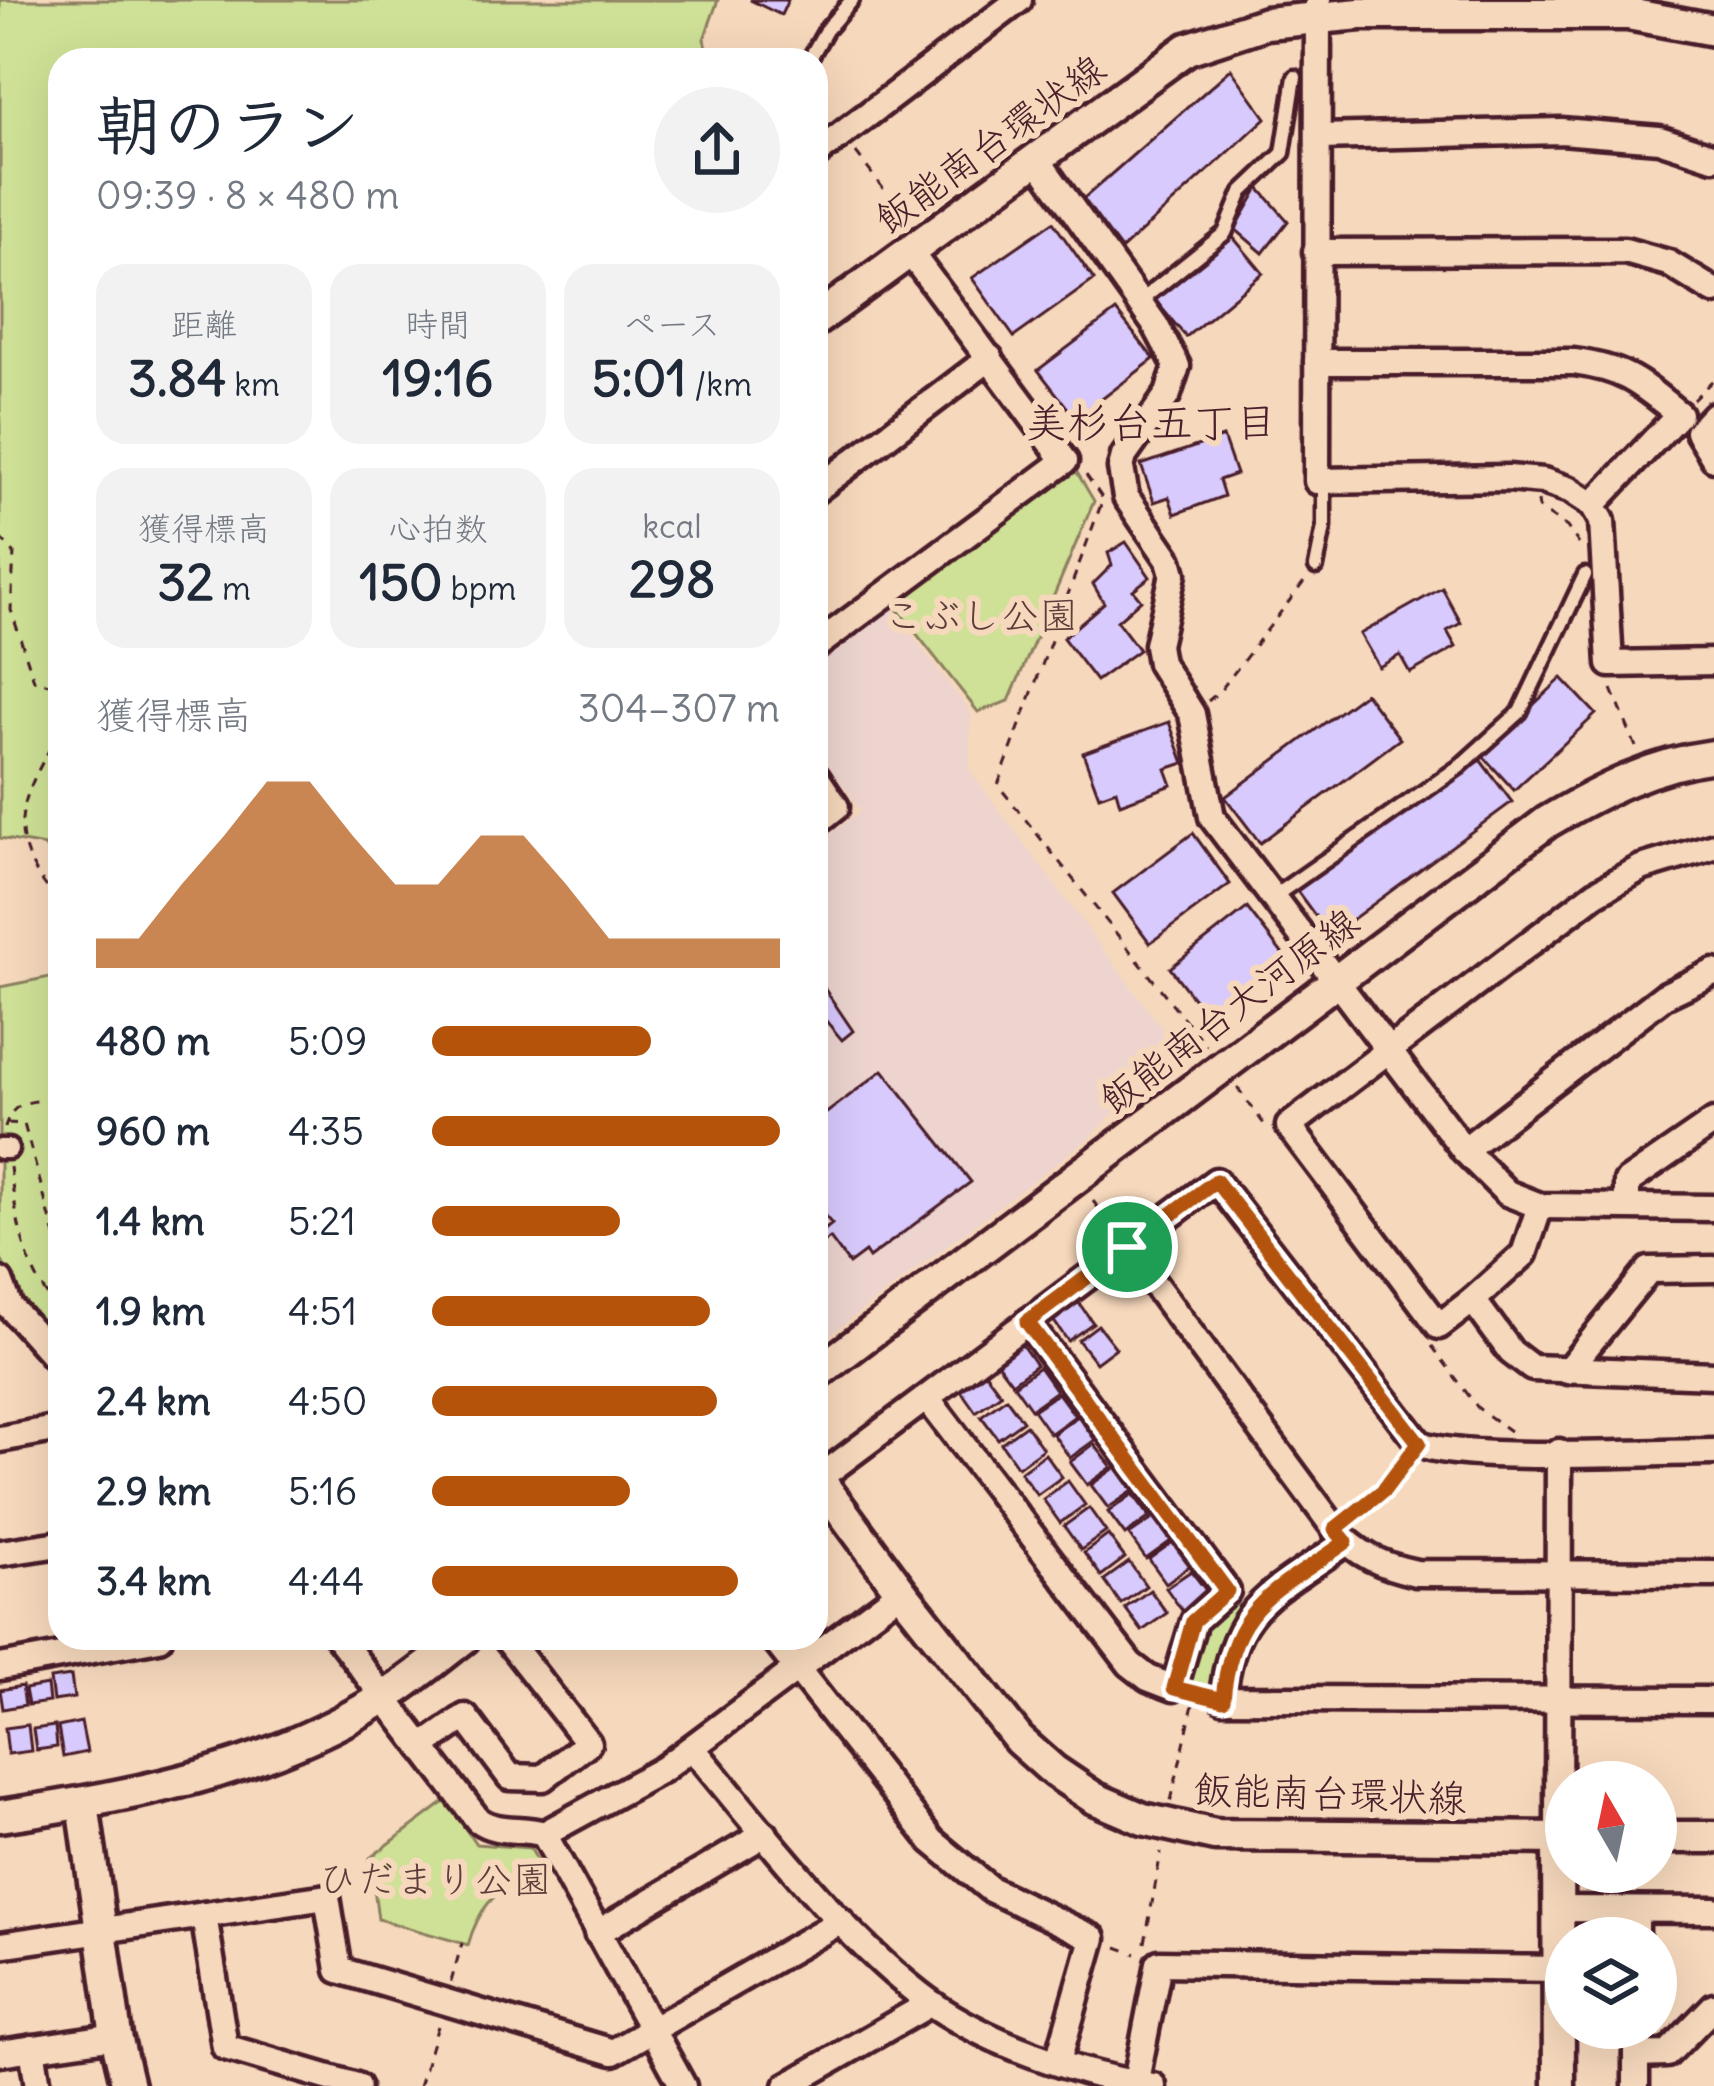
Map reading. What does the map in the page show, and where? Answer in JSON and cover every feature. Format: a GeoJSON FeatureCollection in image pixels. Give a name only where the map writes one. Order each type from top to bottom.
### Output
{"type":"FeatureCollection","features":[{"type":"Feature","properties":{"kind":"street"},"geometry":{"type":"LineString","coordinates":[[828,144],[1019,0]]}},
{"type":"Feature","properties":{"kind":"street"},"geometry":{"type":"LineString","coordinates":[[1318,8],[1317,481],[1543,481],[1570,490],[1593,505],[1602,520],[1610,664],[1714,662]]}},
{"type":"Feature","properties":{"kind":"street","name":"飯能南台環状線"},"geometry":{"type":"LineString","coordinates":[[828,311],[1187,49],[1266,23],[1318,8],[1628,14],[1714,30]]}},
{"type":"Feature","properties":{"kind":"street"},"geometry":{"type":"LineString","coordinates":[[1319,136],[1561,131],[1658,139],[1714,157]]}},
{"type":"Feature","properties":{"kind":"street"},"geometry":{"type":"LineString","coordinates":[[1037,159],[1177,366],[1168,394],[1124,456],[1121,468],[1126,497],[1173,574],[1157,645],[1160,662],[1189,702],[1212,817],[1464,1150],[1507,1193],[1540,1206],[1714,1208]]}},
{"type":"Feature","properties":{"kind":"street"},"geometry":{"type":"LineString","coordinates":[[828,637],[1066,461],[916,246]]}},
{"type":"Feature","properties":{"kind":"street"},"geometry":{"type":"LineString","coordinates":[[1316,252],[1625,251],[1667,263],[1714,291]]}},
{"type":"Feature","properties":{"kind":"street"},"geometry":{"type":"LineString","coordinates":[[828,481],[990,358]]}},
{"type":"Feature","properties":{"kind":"street"},"geometry":{"type":"LineString","coordinates":[[1317,362],[1544,361],[1613,367],[1639,381],[1679,414],[1593,505]]}},
{"type":"Feature","properties":{"kind":"street"},"geometry":{"type":"LineString","coordinates":[[1714,415],[1698,432],[1714,458]]}},
{"type":"Feature","properties":{"kind":"street","name":"飯能南台大河原線"},"geometry":{"type":"LineString","coordinates":[[828,1365],[1546,822],[1646,772],[1714,756]]}},
{"type":"Feature","properties":{"kind":"street"},"geometry":{"type":"LineString","coordinates":[[1540,1206],[1524,1254],[1438,1326],[1289,1126],[1596,893],[1640,868],[1714,846]]}},
{"type":"Feature","properties":{"kind":"street"},"geometry":{"type":"LineString","coordinates":[[1464,1150],[1664,997],[1714,972]]}},
{"type":"Feature","properties":{"kind":"street"},"geometry":{"type":"LineString","coordinates":[[1628,1205],[1627,1182],[1714,1122]]}},
{"type":"Feature","properties":{"kind":"street"},"geometry":{"type":"LineString","coordinates":[[828,1469],[1216,1181],[1419,1443],[1432,1450],[1714,1452]]}},
{"type":"Feature","properties":{"kind":"street"},"geometry":{"type":"LineString","coordinates":[[1127,1247],[1340,1535],[1387,1567],[1416,1573],[1714,1574]]}},
{"type":"Feature","properties":{"kind":"street"},"geometry":{"type":"LineString","coordinates":[[1567,1371],[1649,1270],[1714,1270]]}},
{"type":"Feature","properties":{"kind":"street"},"geometry":{"type":"LineString","coordinates":[[0,1281],[5,1310],[48,1351]]}},
{"type":"Feature","properties":{"kind":"street"},"geometry":{"type":"LineString","coordinates":[[1473,1300],[1511,1352],[1532,1368],[1714,1375]]}},
{"type":"Feature","properties":{"kind":"street"},"geometry":{"type":"LineString","coordinates":[[927,1398],[1130,1664],[1148,1678],[1174,1688],[1193,1621],[1227,1591],[1027,1322]]}},
{"type":"Feature","properties":{"kind":"street"},"geometry":{"type":"LineString","coordinates":[[0,1438],[48,1430]]}},
{"type":"Feature","properties":{"kind":"street"},"geometry":{"type":"LineString","coordinates":[[1559,1452],[1559,1761]]}},
{"type":"Feature","properties":{"kind":"street","name":"飯能南台環状線"},"geometry":{"type":"LineString","coordinates":[[828,1492],[1019,1740],[1094,1798],[1165,1826],[1215,1835],[1545,1838]]}},
{"type":"Feature","properties":{"kind":"street"},"geometry":{"type":"LineString","coordinates":[[1340,1535],[1246,1616],[1228,1657],[1223,1700],[1714,1700]]}},
{"type":"Feature","properties":{"kind":"street"},"geometry":{"type":"LineString","coordinates":[[0,1552],[48,1546]]}},
{"type":"Feature","properties":{"kind":"street"},"geometry":{"type":"LineString","coordinates":[[828,1647],[901,1591]]}},
{"type":"Feature","properties":{"kind":"street"},"geometry":{"type":"LineString","coordinates":[[0,1667],[93,1650]]}},
{"type":"Feature","properties":{"kind":"street"},"geometry":{"type":"LineString","coordinates":[[348,1650],[487,1826],[544,1834],[663,1769],[824,1650]]}},
{"type":"Feature","properties":{"kind":"street"},"geometry":{"type":"LineString","coordinates":[[0,1816],[83,1804],[220,1773],[279,1750],[384,1698],[448,1650]]}},
{"type":"Feature","properties":{"kind":"street"},"geometry":{"type":"LineString","coordinates":[[422,1747],[466,1717],[510,1777],[543,1778],[588,1743],[515,1650]]}},
{"type":"Feature","properties":{"kind":"street"},"geometry":{"type":"LineString","coordinates":[[782,1650],[932,1841],[990,1889],[1093,1938],[1058,2061]]}},
{"type":"Feature","properties":{"kind":"street"},"geometry":{"type":"LineString","coordinates":[[693,1749],[841,1921],[931,2002],[991,2037],[1141,2085],[1159,1963],[1545,1969]]}},
{"type":"Feature","properties":{"kind":"street"},"geometry":{"type":"LineString","coordinates":[[83,1804],[116,2036],[128,2086]]}},
{"type":"Feature","properties":{"kind":"street"},"geometry":{"type":"LineString","coordinates":[[544,1834],[683,2086]]}},
{"type":"Feature","properties":{"kind":"street"},"geometry":{"type":"LineString","coordinates":[[597,1934],[765,1834]]}},
{"type":"Feature","properties":{"kind":"street"},"geometry":{"type":"LineString","coordinates":[[1677,1837],[1714,1837]]}},
{"type":"Feature","properties":{"kind":"street"},"geometry":{"type":"LineString","coordinates":[[1558,1917],[1559,1893]]}},
{"type":"Feature","properties":{"kind":"street"},"geometry":{"type":"LineString","coordinates":[[0,1946],[327,1897],[338,1970],[614,2052],[841,1921]]}},
{"type":"Feature","properties":{"kind":"street"},"geometry":{"type":"LineString","coordinates":[[1558,1909],[1714,1910]]}},
{"type":"Feature","properties":{"kind":"street"},"geometry":{"type":"LineString","coordinates":[[1636,1910],[1636,1917]]}},
{"type":"Feature","properties":{"kind":"street"},"geometry":{"type":"LineString","coordinates":[[204,1915],[225,2047],[357,2086]]}},
{"type":"Feature","properties":{"kind":"street"},"geometry":{"type":"LineString","coordinates":[[787,2086],[931,2002]]}},
{"type":"Feature","properties":{"kind":"street"},"geometry":{"type":"LineString","coordinates":[[1636,2055],[1667,2054],[1714,2006]]}},
{"type":"Feature","properties":{"kind":"street"},"geometry":{"type":"LineString","coordinates":[[0,2053],[116,2036]]}},
{"type":"Feature","properties":{"kind":"street"},"geometry":{"type":"LineString","coordinates":[[32,2048],[38,2086]]}},
{"type":"Feature","properties":{"kind":"street"},"geometry":{"type":"LineString","coordinates":[[1559,2049],[1559,2086]]}},
{"type":"Feature","properties":{"kind":"street"},"geometry":{"type":"LineString","coordinates":[[1636,2049],[1636,2086]]}},
{"type":"Feature","properties":{"kind":"lane"},"geometry":{"type":"LineString","coordinates":[[816,48],[852,0]]}},
{"type":"Feature","properties":{"kind":"lane"},"geometry":{"type":"LineString","coordinates":[[1138,302],[1225,233],[1242,192],[1277,163],[1283,153],[1295,77]]}},
{"type":"Feature","properties":{"kind":"lane"},"geometry":{"type":"LineString","coordinates":[[1316,567],[1324,527],[1324,481]]}},
{"type":"Feature","properties":{"kind":"lane"},"geometry":{"type":"LineString","coordinates":[[1273,897],[1460,767],[1520,712],[1585,574]]}},
{"type":"Feature","properties":{"kind":"path"},"geometry":{"type":"LineString","coordinates":[[841,134],[916,246]]}},
{"type":"Feature","properties":{"kind":"path"},"geometry":{"type":"LineString","coordinates":[[1679,414],[1714,379]]}},
{"type":"Feature","properties":{"kind":"path"},"geometry":{"type":"LineString","coordinates":[[1077,462],[1103,499],[998,785],[1221,1065]]}},
{"type":"Feature","properties":{"kind":"path"},"geometry":{"type":"LineString","coordinates":[[1548,498],[1539,500],[1539,508],[1557,518],[1577,540],[1585,574]]}},
{"type":"Feature","properties":{"kind":"path"},"geometry":{"type":"LineString","coordinates":[[0,538],[14,553],[11,610],[34,680],[48,684]]}},
{"type":"Feature","properties":{"kind":"path"},"geometry":{"type":"LineString","coordinates":[[1220,691],[1316,567]]}},
{"type":"Feature","properties":{"kind":"path"},"geometry":{"type":"LineString","coordinates":[[1610,664],[1610,684],[1646,772]]}},
{"type":"Feature","properties":{"kind":"path"},"geometry":{"type":"LineString","coordinates":[[48,754],[24,801],[20,827],[23,855],[48,890]]}},
{"type":"Feature","properties":{"kind":"path"},"geometry":{"type":"LineString","coordinates":[[48,1101],[26,1101],[10,1113],[4,1149],[16,1222],[48,1298]]}},
{"type":"Feature","properties":{"kind":"path"},"geometry":{"type":"LineString","coordinates":[[5,1124],[25,1124],[48,1209]]}},
{"type":"Feature","properties":{"kind":"path"},"geometry":{"type":"LineString","coordinates":[[1075,1177],[1127,1247]]}},
{"type":"Feature","properties":{"kind":"path"},"geometry":{"type":"LineString","coordinates":[[1340,1535],[1384,1490],[1419,1443]]}},
{"type":"Feature","properties":{"kind":"path"},"geometry":{"type":"LineString","coordinates":[[1093,1938],[1143,1957],[1165,1826],[1195,1695],[1174,1688]]}},
{"type":"Feature","properties":{"kind":"path"},"geometry":{"type":"LineString","coordinates":[[419,2086],[462,1943]]}},
{"type":"Feature","properties":{"kind":"shaded area"},"geometry":{"type":"Polygon","coordinates":[[[891,608],[971,713],[969,770],[1188,1063],[1118,1108],[1093,1135],[828,1336],[828,835],[861,811],[828,765],[828,655],[891,608]]]}},
{"type":"Feature","properties":{"kind":"green space"},"geometry":{"type":"Polygon","coordinates":[[[0,0],[718,0],[704,39],[707,48],[48,48],[48,851],[45,846],[0,838],[0,0]]]}},
{"type":"Feature","properties":{"kind":"green space","name":"こぶし公園"},"geometry":{"type":"Polygon","coordinates":[[[1075,469],[1094,501],[1009,701],[978,712],[894,605],[1075,469]]]}},
{"type":"Feature","properties":{"kind":"green space"},"geometry":{"type":"Polygon","coordinates":[[[48,977],[48,1338],[23,1309],[0,1256],[0,987],[48,977]]]}},
{"type":"Feature","properties":{"kind":"green space"},"geometry":{"type":"Polygon","coordinates":[[[1227,1591],[1246,1616],[1223,1699],[1174,1688],[1182,1653],[1227,1591]]]}},
{"type":"Feature","properties":{"kind":"green space","name":"ひだまり公園"},"geometry":{"type":"Polygon","coordinates":[[[446,1801],[476,1844],[530,1848],[539,1863],[487,1905],[468,1945],[378,1919],[370,1858],[446,1801]]]}},
{"type":"Feature","properties":{"kind":"building"},"geometry":{"type":"Polygon","coordinates":[[[750,0],[788,0],[781,15],[750,0]]]}},
{"type":"Feature","properties":{"kind":"building"},"geometry":{"type":"Polygon","coordinates":[[[1231,69],[1266,118],[1121,250],[1083,199],[1231,69]]]}},
{"type":"Feature","properties":{"kind":"building"},"geometry":{"type":"Polygon","coordinates":[[[1259,188],[1288,221],[1263,253],[1235,229],[1259,188]]]}},
{"type":"Feature","properties":{"kind":"building"},"geometry":{"type":"Polygon","coordinates":[[[1053,222],[1094,280],[1014,337],[972,278],[1053,222]]]}},
{"type":"Feature","properties":{"kind":"building"},"geometry":{"type":"Polygon","coordinates":[[[1232,236],[1263,273],[1186,337],[1155,300],[1232,236]]]}},
{"type":"Feature","properties":{"kind":"building"},"geometry":{"type":"Polygon","coordinates":[[[1116,311],[1154,359],[1076,419],[1038,370],[1116,311]]]}},
{"type":"Feature","properties":{"kind":"building"},"geometry":{"type":"Polygon","coordinates":[[[1223,437],[1236,474],[1219,480],[1224,496],[1175,514],[1169,497],[1154,502],[1141,465],[1223,437]]]}},
{"type":"Feature","properties":{"kind":"building"},"geometry":{"type":"Polygon","coordinates":[[[1126,542],[1150,577],[1133,590],[1141,600],[1117,621],[1139,650],[1096,681],[1063,638],[1104,603],[1093,584],[1112,565],[1108,553],[1126,542]]]}},
{"type":"Feature","properties":{"kind":"building"},"geometry":{"type":"Polygon","coordinates":[[[1442,588],[1461,623],[1447,631],[1456,647],[1410,673],[1400,655],[1379,667],[1360,634],[1442,588]]]}},
{"type":"Feature","properties":{"kind":"building"},"geometry":{"type":"Polygon","coordinates":[[[1562,678],[1596,714],[1514,790],[1481,754],[1562,678]]]}},
{"type":"Feature","properties":{"kind":"building"},"geometry":{"type":"Polygon","coordinates":[[[1365,693],[1400,739],[1260,843],[1225,797],[1365,693]]]}},
{"type":"Feature","properties":{"kind":"building"},"geometry":{"type":"Polygon","coordinates":[[[1169,722],[1184,763],[1166,769],[1172,785],[1120,804],[1116,790],[1099,796],[1083,753],[1169,722]]]}},
{"type":"Feature","properties":{"kind":"building"},"geometry":{"type":"Polygon","coordinates":[[[1478,757],[1512,802],[1330,936],[1297,891],[1478,757]]]}},
{"type":"Feature","properties":{"kind":"building"},"geometry":{"type":"Polygon","coordinates":[[[1193,833],[1230,884],[1150,943],[1113,893],[1193,833]]]}},
{"type":"Feature","properties":{"kind":"building"},"geometry":{"type":"Polygon","coordinates":[[[1247,908],[1284,956],[1207,1016],[1170,968],[1247,908]]]}},
{"type":"Feature","properties":{"kind":"building"},"geometry":{"type":"Polygon","coordinates":[[[828,994],[853,1031],[842,1040],[828,1023],[828,994]]]}},
{"type":"Feature","properties":{"kind":"building"},"geometry":{"type":"Polygon","coordinates":[[[883,1070],[971,1182],[869,1258],[865,1252],[849,1264],[828,1239],[832,1224],[828,1220],[828,1112],[883,1070]]]}},
{"type":"Feature","properties":{"kind":"building"},"geometry":{"type":"Polygon","coordinates":[[[1076,1299],[1093,1323],[1068,1341],[1051,1317],[1076,1299]]]}},
{"type":"Feature","properties":{"kind":"building"},"geometry":{"type":"Polygon","coordinates":[[[1098,1325],[1116,1348],[1096,1363],[1078,1340],[1098,1325]]]}},
{"type":"Feature","properties":{"kind":"building"},"geometry":{"type":"Polygon","coordinates":[[[1019,1341],[1036,1365],[1012,1383],[994,1359],[1019,1341]]]}},
{"type":"Feature","properties":{"kind":"building"},"geometry":{"type":"Polygon","coordinates":[[[1039,1367],[1056,1391],[1031,1409],[1014,1385],[1039,1367]]]}},
{"type":"Feature","properties":{"kind":"building"},"geometry":{"type":"Polygon","coordinates":[[[984,1371],[1001,1394],[976,1412],[959,1388],[984,1371]]]}},
{"type":"Feature","properties":{"kind":"building"},"geometry":{"type":"Polygon","coordinates":[[[1058,1393],[1075,1416],[1050,1434],[1033,1410],[1058,1393]]]}},
{"type":"Feature","properties":{"kind":"building"},"geometry":{"type":"Polygon","coordinates":[[[1006,1398],[1023,1421],[998,1439],[981,1416],[1006,1398]]]}},
{"type":"Feature","properties":{"kind":"building"},"geometry":{"type":"Polygon","coordinates":[[[1078,1416],[1095,1440],[1070,1458],[1053,1434],[1078,1416]]]}},
{"type":"Feature","properties":{"kind":"building"},"geometry":{"type":"Polygon","coordinates":[[[1026,1425],[1043,1449],[1018,1467],[1001,1443],[1026,1425]]]}},
{"type":"Feature","properties":{"kind":"building"},"geometry":{"type":"Polygon","coordinates":[[[1094,1444],[1112,1467],[1087,1485],[1070,1462],[1094,1444]]]}},
{"type":"Feature","properties":{"kind":"building"},"geometry":{"type":"Polygon","coordinates":[[[1045,1454],[1062,1477],[1037,1495],[1020,1472],[1045,1454]]]}},
{"type":"Feature","properties":{"kind":"building"},"geometry":{"type":"Polygon","coordinates":[[[1116,1467],[1133,1491],[1108,1508],[1091,1485],[1116,1467]]]}},
{"type":"Feature","properties":{"kind":"building"},"geometry":{"type":"Polygon","coordinates":[[[1068,1481],[1085,1505],[1060,1523],[1043,1499],[1068,1481]]]}},
{"type":"Feature","properties":{"kind":"building"},"geometry":{"type":"Polygon","coordinates":[[[1133,1494],[1150,1517],[1125,1535],[1108,1512],[1133,1494]]]}},
{"type":"Feature","properties":{"kind":"building"},"geometry":{"type":"Polygon","coordinates":[[[1089,1508],[1106,1532],[1081,1550],[1064,1526],[1089,1508]]]}},
{"type":"Feature","properties":{"kind":"building"},"geometry":{"type":"Polygon","coordinates":[[[1154,1518],[1171,1541],[1146,1559],[1129,1535],[1154,1518]]]}},
{"type":"Feature","properties":{"kind":"building"},"geometry":{"type":"Polygon","coordinates":[[[1108,1535],[1125,1558],[1101,1576],[1084,1553],[1108,1535]]]}},
{"type":"Feature","properties":{"kind":"building"},"geometry":{"type":"Polygon","coordinates":[[[1174,1541],[1191,1565],[1166,1583],[1149,1559],[1174,1541]]]}},
{"type":"Feature","properties":{"kind":"building"},"geometry":{"type":"Polygon","coordinates":[[[1129,1562],[1146,1586],[1121,1604],[1104,1580],[1129,1562]]]}},
{"type":"Feature","properties":{"kind":"building"},"geometry":{"type":"Polygon","coordinates":[[[1191,1571],[1209,1594],[1183,1612],[1166,1588],[1191,1571]]]}},
{"type":"Feature","properties":{"kind":"building"},"geometry":{"type":"Polygon","coordinates":[[[1150,1590],[1167,1613],[1142,1631],[1125,1608],[1150,1590]]]}},
{"type":"Feature","properties":{"kind":"building"},"geometry":{"type":"Polygon","coordinates":[[[71,1676],[74,1698],[53,1701],[50,1679],[71,1676]]]}},
{"type":"Feature","properties":{"kind":"building"},"geometry":{"type":"Polygon","coordinates":[[[47,1685],[49,1702],[28,1705],[25,1689],[47,1685]]]}},
{"type":"Feature","properties":{"kind":"building"},"geometry":{"type":"Polygon","coordinates":[[[22,1686],[25,1705],[3,1709],[0,1690],[22,1686]]]}},
{"type":"Feature","properties":{"kind":"building"},"geometry":{"type":"Polygon","coordinates":[[[81,1722],[87,1752],[63,1757],[58,1727],[81,1722]]]}},
{"type":"Feature","properties":{"kind":"building"},"geometry":{"type":"Polygon","coordinates":[[[28,1725],[31,1751],[8,1754],[5,1728],[28,1725]]]}},
{"type":"Feature","properties":{"kind":"building"},"geometry":{"type":"Polygon","coordinates":[[[55,1726],[57,1747],[36,1750],[33,1729],[55,1726]]]}},
{"type":"Feature","properties":{"kind":"district","name":"美杉台五丁目"},"geometry":{"type":"Point","coordinates":[1151,422]}},
{"type":"Feature","properties":{"kind":"route"},"geometry":{"type":"LineString","coordinates":[[1216,1181],[1419,1443],[1393,1481],[1335,1529],[1346,1542],[1246,1616],[1228,1657],[1223,1700],[1174,1688],[1193,1621],[1227,1591],[1027,1322],[1127,1247],[1216,1181]]}}]}
